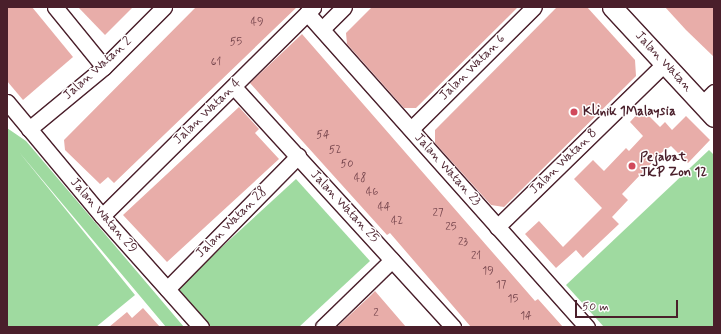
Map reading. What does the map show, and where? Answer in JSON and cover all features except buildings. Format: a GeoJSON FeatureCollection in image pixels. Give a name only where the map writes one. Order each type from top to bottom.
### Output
{"type":"FeatureCollection","features":[{"type":"Feature","properties":{"kind":"street"},"geometry":{"type":"LineString","coordinates":[[55,7],[104,67]]}},
{"type":"Feature","properties":{"kind":"street","name":"Jalan Watan 2"},"geometry":{"type":"LineString","coordinates":[[29,129],[104,67],[164,7]]}},
{"type":"Feature","properties":{"kind":"street"},"geometry":{"type":"LineString","coordinates":[[322,29],[344,7]]}},
{"type":"Feature","properties":{"kind":"street","name":"Jalan Watan 6"},"geometry":{"type":"LineString","coordinates":[[411,129],[534,7]]}},
{"type":"Feature","properties":{"kind":"street","name":"Jalan Watan"},"geometry":{"type":"LineString","coordinates":[[618,9],[665,63],[710,104]]}},
{"type":"Feature","properties":{"kind":"street","name":"Jalan Watan 23"},"geometry":{"type":"LineString","coordinates":[[310,10],[322,29],[587,327]]}},
{"type":"Feature","properties":{"kind":"street","name":"Jalan Watan 4"},"geometry":{"type":"LineString","coordinates":[[102,216],[234,87],[310,10]]}},
{"type":"Feature","properties":{"kind":"street","name":"Jalan Watan 8"},"geometry":{"type":"LineString","coordinates":[[498,227],[665,63]]}},
{"type":"Feature","properties":{"kind":"street","name":"Jalan Watan 25"},"geometry":{"type":"LineString","coordinates":[[234,87],[453,327]]}},
{"type":"Feature","properties":{"kind":"street","name":"Jalan Watan 29"},"geometry":{"type":"LineString","coordinates":[[7,102],[102,216],[201,327]]}},
{"type":"Feature","properties":{"kind":"street","name":"Jalan Watan 28"},"geometry":{"type":"LineString","coordinates":[[167,289],[298,156]]}},
{"type":"Feature","properties":{"kind":"street"},"geometry":{"type":"LineString","coordinates":[[322,327],[392,260]]}},
{"type":"Feature","properties":{"kind":"green space"},"geometry":{"type":"Polygon","coordinates":[[[7,128],[26,141],[184,327],[166,327],[19,152],[135,295],[96,327],[7,327],[7,128]]]}},
{"type":"Feature","properties":{"kind":"green space"},"geometry":{"type":"Polygon","coordinates":[[[709,150],[714,155],[714,327],[604,327],[566,285],[709,150]]]}},
{"type":"Feature","properties":{"kind":"green space"},"geometry":{"type":"Polygon","coordinates":[[[296,179],[370,261],[299,327],[209,327],[175,290],[296,179]]]}},
{"type":"Feature","properties":{"kind":"place","name":"Klinik 1Malaysia"},"geometry":{"type":"Point","coordinates":[574,112]}},
{"type":"Feature","properties":{"kind":"place","name":"Pejabat JKP Zon 12"},"geometry":{"type":"Point","coordinates":[632,166]}}]}
